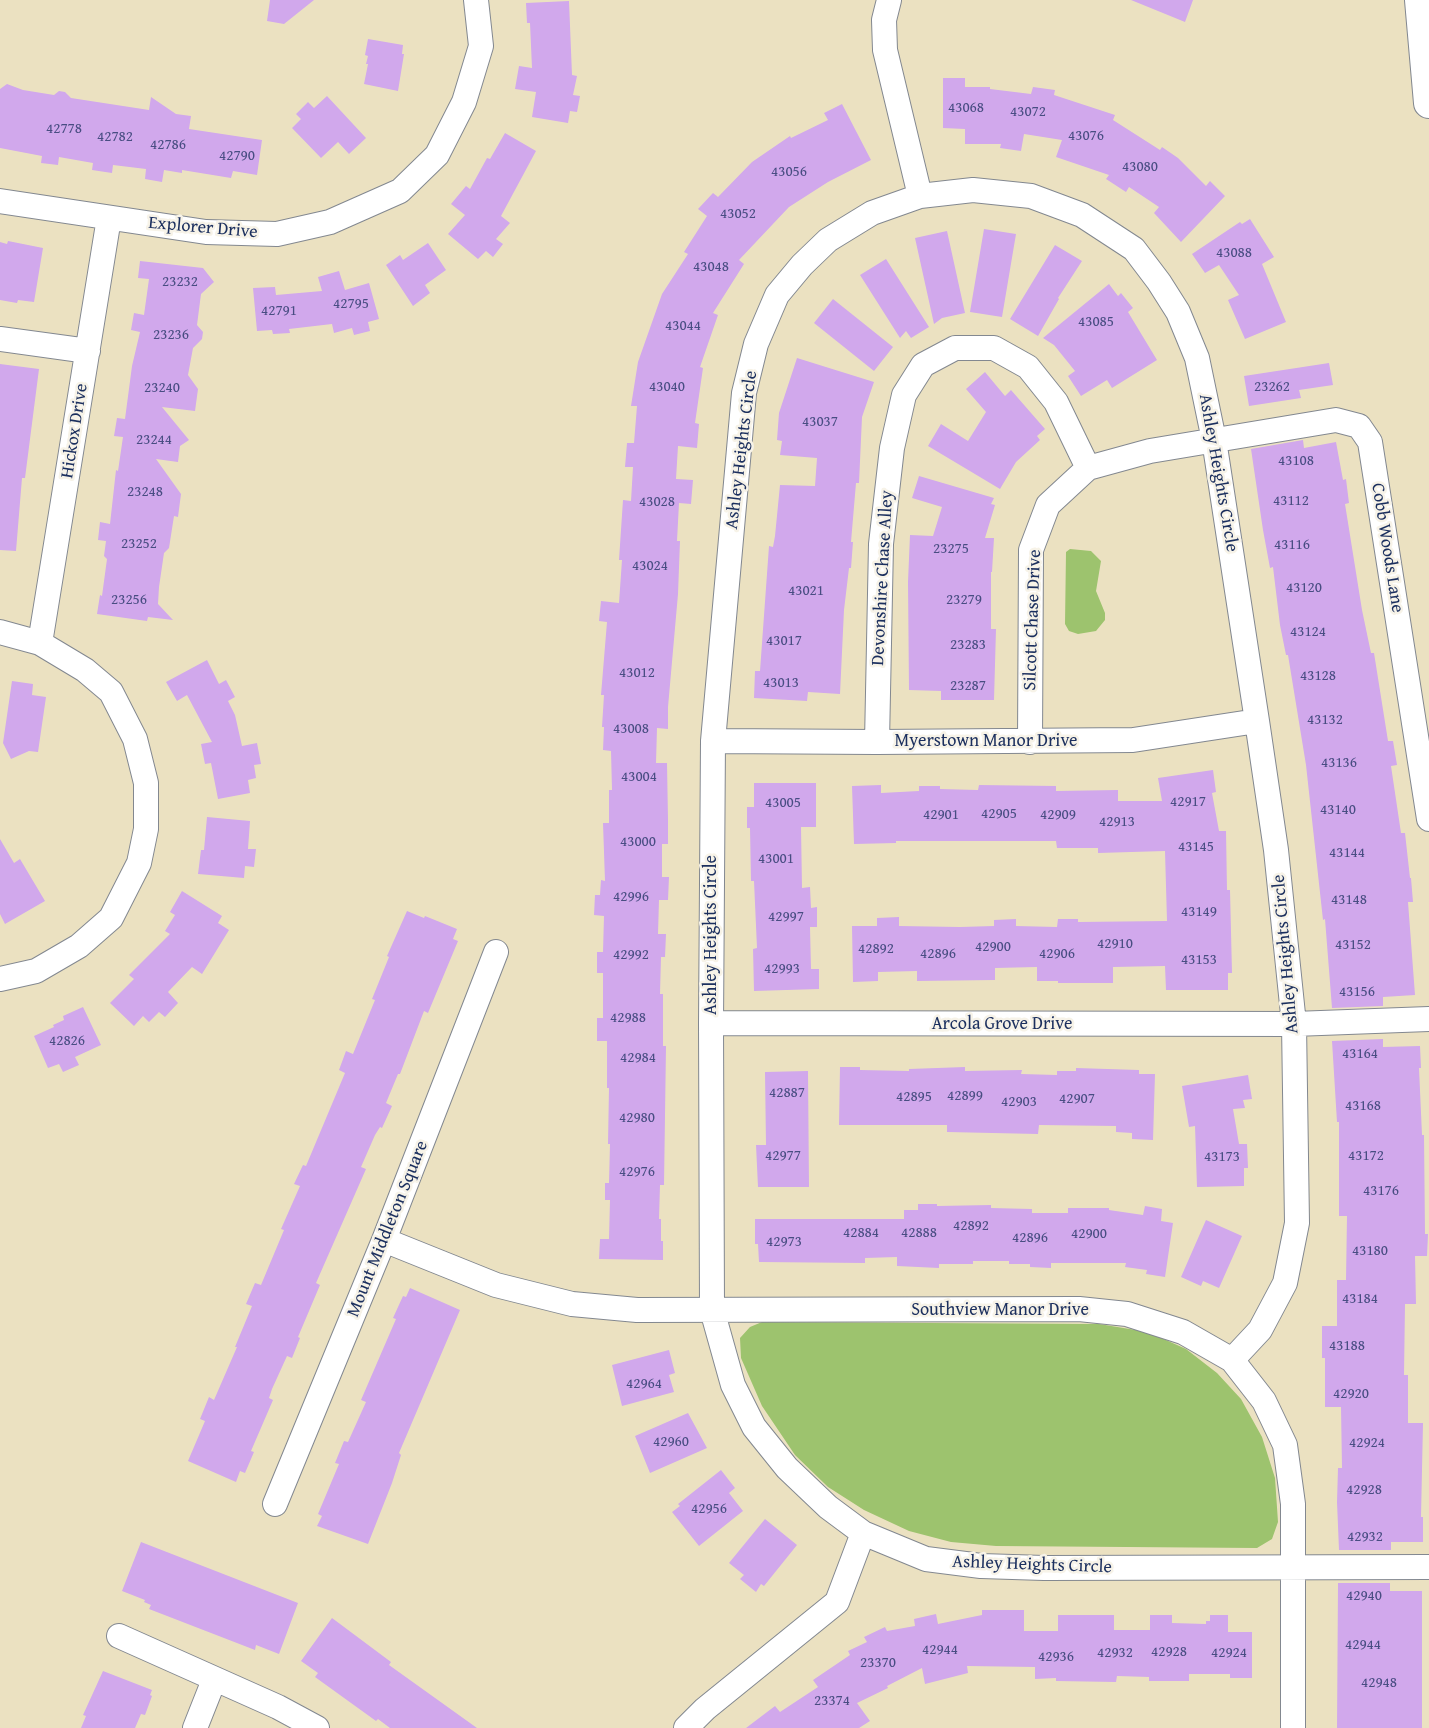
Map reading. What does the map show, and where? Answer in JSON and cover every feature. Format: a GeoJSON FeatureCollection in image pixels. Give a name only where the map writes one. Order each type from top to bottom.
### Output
{"type":"FeatureCollection","features":[{"type":"Feature","properties":{"kind":"main road"},"geometry":{"type":"LineString","coordinates":[[1420,0],[1429,104]]}},
{"type":"Feature","properties":{"kind":"street","name":"Explorer Drive"},"geometry":{"type":"LineString","coordinates":[[0,201],[206,232],[277,234],[330,222],[400,191],[437,155],[464,102],[481,46],[476,0]]}},
{"type":"Feature","properties":{"kind":"street"},"geometry":{"type":"LineString","coordinates":[[889,0],[884,20],[885,50],[920,196]]}},
{"type":"Feature","properties":{"kind":"street","name":"Ashley Heights Circle"},"geometry":{"type":"LineString","coordinates":[[1233,1360],[1260,1330],[1285,1283],[1297,1223],[1294,1024],[1276,850],[1214,440],[1197,358],[1178,312],[1160,282],[1134,249],[1082,214],[1031,196],[973,190],[920,196],[872,213],[828,240],[802,265],[777,295],[756,344],[744,393],[713,741],[712,1310],[733,1385],[754,1427],[787,1468],[828,1507],[863,1533],[926,1559],[981,1566],[1044,1568],[1429,1567]]}},
{"type":"Feature","properties":{"kind":"street","name":"Hickox Drive"},"geometry":{"type":"LineString","coordinates":[[40,643],[109,218]]}},
{"type":"Feature","properties":{"kind":"street"},"geometry":{"type":"LineString","coordinates":[[0,339],[88,351]]}},
{"type":"Feature","properties":{"kind":"street","name":"Devonshire Chase Alley"},"geometry":{"type":"LineString","coordinates":[[877,742],[881,544],[892,448],[904,395],[922,365],[955,348],[994,348],[1028,367],[1056,402],[1088,468]]}},
{"type":"Feature","properties":{"kind":"street","name":"Cobb Woods Lane"},"geometry":{"type":"LineString","coordinates":[[1214,440],[1336,420],[1359,426],[1370,441],[1429,819]]}},
{"type":"Feature","properties":{"kind":"street","name":"Silcott Chase Drive"},"geometry":{"type":"LineString","coordinates":[[1030,742],[1031,550],[1048,505],[1088,468],[1150,451],[1214,440]]}},
{"type":"Feature","properties":{"kind":"street"},"geometry":{"type":"LineString","coordinates":[[0,632],[40,643],[85,670],[111,693],[135,739],[146,783],[146,829],[140,863],[111,918],[79,946],[36,970],[0,979]]}},
{"type":"Feature","properties":{"kind":"street","name":"Myerstown Manor Drive"},"geometry":{"type":"LineString","coordinates":[[713,741],[1132,740],[1257,721]]}},
{"type":"Feature","properties":{"kind":"street","name":"Mount Middleton Square"},"geometry":{"type":"LineString","coordinates":[[275,1504],[384,1240],[496,952]]}},
{"type":"Feature","properties":{"kind":"street","name":"Arcola Grove Drive"},"geometry":{"type":"LineString","coordinates":[[711,1023],[1294,1024],[1429,1019]]}},
{"type":"Feature","properties":{"kind":"street","name":"Southview Manor Drive"},"geometry":{"type":"LineString","coordinates":[[384,1240],[496,1285],[572,1304],[637,1310],[1079,1309],[1127,1314],[1183,1332],[1233,1360],[1264,1401],[1285,1445],[1293,1504],[1293,1728]]}},
{"type":"Feature","properties":{"kind":"street"},"geometry":{"type":"LineString","coordinates":[[686,1728],[705,1709],[837,1602],[863,1533]]}},
{"type":"Feature","properties":{"kind":"street"},"geometry":{"type":"LineString","coordinates":[[119,1635],[214,1680],[278,1707],[316,1728]]}},
{"type":"Feature","properties":{"kind":"street"},"geometry":{"type":"LineString","coordinates":[[195,1728],[214,1680]]}},
{"type":"Feature","properties":{"kind":"green space"},"geometry":{"type":"Polygon","coordinates":[[[1070,549],[1091,551],[1101,561],[1096,591],[1105,613],[1105,620],[1096,631],[1078,634],[1069,631],[1065,624],[1066,552],[1070,549]]]}},
{"type":"Feature","properties":{"kind":"green space"},"geometry":{"type":"Polygon","coordinates":[[[762,1322],[1099,1324],[1148,1332],[1186,1349],[1217,1373],[1241,1399],[1262,1437],[1275,1478],[1278,1522],[1272,1539],[1257,1548],[996,1546],[951,1542],[909,1531],[864,1510],[828,1487],[795,1455],[762,1406],[741,1358],[740,1338],[750,1327],[762,1322]]]}},
{"type":"Feature","properties":{"kind":"building"},"geometry":{"type":"Polygon","coordinates":[[[270,0],[314,0],[284,24],[267,21],[270,0]]]}},
{"type":"Feature","properties":{"kind":"building"},"geometry":{"type":"Polygon","coordinates":[[[1131,0],[1193,0],[1185,22],[1131,0]]]}},
{"type":"Feature","properties":{"kind":"building"},"geometry":{"type":"Polygon","coordinates":[[[569,1],[572,75],[577,76],[573,95],[580,96],[577,112],[570,111],[568,123],[532,117],[536,92],[515,89],[519,66],[532,68],[530,23],[527,23],[526,3],[569,1]]]}},
{"type":"Feature","properties":{"kind":"building"},"geometry":{"type":"Polygon","coordinates":[[[368,39],[403,45],[402,54],[404,54],[398,91],[364,84],[368,64],[366,64],[368,56],[365,55],[368,39]]]}},
{"type":"Feature","properties":{"kind":"building"},"geometry":{"type":"Polygon","coordinates":[[[943,78],[965,78],[965,87],[990,87],[990,89],[1031,94],[1033,87],[1055,90],[1054,95],[1115,115],[1113,120],[1160,150],[1162,147],[1178,158],[1206,186],[1210,181],[1225,196],[1181,242],[1154,213],[1159,207],[1129,187],[1126,192],[1106,179],[1109,175],[1056,157],[1062,140],[1024,134],[1021,151],[1000,148],[1001,144],[965,144],[965,129],[943,128],[943,78]]]}},
{"type":"Feature","properties":{"kind":"building"},"geometry":{"type":"Polygon","coordinates":[[[7,84],[23,90],[54,95],[59,91],[65,92],[71,98],[149,110],[151,97],[176,114],[191,116],[189,129],[262,140],[257,175],[233,171],[231,178],[182,170],[182,173],[164,170],[162,182],[145,179],[146,169],[113,165],[112,173],[92,170],[93,163],[59,157],[58,165],[41,163],[42,156],[0,148],[0,89],[7,84]]]}},
{"type":"Feature","properties":{"kind":"building"},"geometry":{"type":"Polygon","coordinates":[[[327,96],[366,138],[349,154],[338,142],[321,158],[292,128],[301,119],[296,114],[308,102],[314,108],[327,96]]]}},
{"type":"Feature","properties":{"kind":"building"},"geometry":{"type":"Polygon","coordinates":[[[842,104],[871,160],[828,182],[789,207],[739,260],[744,264],[713,313],[718,315],[700,367],[703,368],[695,423],[699,424],[697,448],[678,446],[676,479],[693,480],[691,504],[679,503],[678,594],[668,729],[657,728],[656,763],[667,763],[668,844],[662,844],[662,877],[669,877],[668,900],[659,900],[658,934],[666,934],[665,957],[661,957],[660,994],[663,994],[663,1046],[666,1046],[664,1185],[660,1185],[659,1219],[661,1219],[663,1260],[599,1259],[600,1239],[609,1239],[610,1200],[605,1200],[605,1183],[609,1183],[610,1144],[608,1144],[607,1041],[597,1041],[597,1018],[603,1018],[603,973],[597,973],[597,952],[603,952],[604,916],[594,915],[595,895],[600,895],[601,880],[605,881],[603,823],[609,823],[609,790],[612,790],[611,751],[603,750],[604,695],[601,695],[607,622],[599,621],[601,601],[619,603],[623,500],[631,501],[633,467],[625,467],[627,443],[634,443],[637,406],[631,406],[638,362],[662,294],[688,254],[684,252],[707,216],[698,209],[713,193],[718,197],[752,162],[790,136],[791,138],[828,120],[824,113],[842,104]]]}},
{"type":"Feature","properties":{"kind":"building"},"geometry":{"type":"Polygon","coordinates":[[[505,133],[536,151],[501,216],[510,223],[496,239],[503,244],[493,257],[486,251],[478,259],[448,234],[465,215],[451,204],[466,186],[470,189],[487,158],[490,159],[505,133]]]}},
{"type":"Feature","properties":{"kind":"building"},"geometry":{"type":"Polygon","coordinates":[[[1250,219],[1274,257],[1262,264],[1286,322],[1245,339],[1228,300],[1239,295],[1219,265],[1205,273],[1192,254],[1240,222],[1242,224],[1250,219]]]}},
{"type":"Feature","properties":{"kind":"building"},"geometry":{"type":"Polygon","coordinates":[[[984,229],[1016,234],[1002,317],[970,312],[984,229]]]}},
{"type":"Feature","properties":{"kind":"building"},"geometry":{"type":"Polygon","coordinates":[[[947,231],[965,313],[942,318],[934,324],[915,238],[947,231]]]}},
{"type":"Feature","properties":{"kind":"building"},"geometry":{"type":"Polygon","coordinates":[[[8,241],[43,248],[34,302],[18,300],[17,303],[0,300],[0,242],[7,244],[8,241]]]}},
{"type":"Feature","properties":{"kind":"building"},"geometry":{"type":"Polygon","coordinates":[[[428,243],[446,270],[425,285],[430,293],[413,306],[386,265],[400,255],[403,260],[428,243]]]}},
{"type":"Feature","properties":{"kind":"building"},"geometry":{"type":"Polygon","coordinates":[[[1055,245],[1082,261],[1058,298],[1038,336],[1010,319],[1055,245]]]}},
{"type":"Feature","properties":{"kind":"building"},"geometry":{"type":"Polygon","coordinates":[[[886,259],[929,327],[911,338],[906,331],[900,338],[860,275],[886,259]]]}},
{"type":"Feature","properties":{"kind":"building"},"geometry":{"type":"Polygon","coordinates":[[[140,261],[203,268],[214,282],[201,294],[197,325],[203,332],[202,339],[193,348],[188,375],[198,389],[195,411],[162,407],[189,440],[180,446],[178,462],[156,459],[181,494],[178,517],[174,516],[169,548],[164,553],[159,587],[158,604],[173,620],[148,617],[147,621],[97,614],[107,559],[104,556],[106,541],[98,540],[100,522],[110,524],[116,470],[118,471],[123,437],[114,436],[117,418],[125,419],[132,366],[140,332],[131,330],[134,313],[144,315],[149,279],[138,278],[140,261]]]}},
{"type":"Feature","properties":{"kind":"building"},"geometry":{"type":"Polygon","coordinates":[[[339,271],[345,290],[369,283],[379,319],[368,322],[370,331],[354,335],[352,328],[334,333],[332,324],[289,329],[290,333],[273,334],[272,330],[257,331],[253,288],[275,287],[276,295],[322,291],[318,277],[339,271]]]}},
{"type":"Feature","properties":{"kind":"building"},"geometry":{"type":"Polygon","coordinates":[[[1109,284],[1118,296],[1121,293],[1133,308],[1128,312],[1157,360],[1112,388],[1107,380],[1081,396],[1068,376],[1075,371],[1054,345],[1043,338],[1109,284]]]}},
{"type":"Feature","properties":{"kind":"building"},"geometry":{"type":"Polygon","coordinates":[[[833,299],[893,347],[874,371],[814,323],[833,299]]]}},
{"type":"Feature","properties":{"kind":"building"},"geometry":{"type":"Polygon","coordinates":[[[797,358],[874,382],[862,417],[859,483],[856,483],[851,568],[849,568],[844,610],[840,694],[808,692],[807,701],[754,698],[755,671],[760,671],[769,546],[773,547],[775,536],[780,485],[815,486],[817,458],[780,455],[782,441],[777,440],[779,413],[797,358]]]}},
{"type":"Feature","properties":{"kind":"building"},"geometry":{"type":"Polygon","coordinates":[[[1329,363],[1333,385],[1299,390],[1301,398],[1249,406],[1244,376],[1329,363]]]}},
{"type":"Feature","properties":{"kind":"building"},"geometry":{"type":"Polygon","coordinates":[[[0,364],[39,369],[25,478],[22,478],[16,551],[0,550],[0,364]]]}},
{"type":"Feature","properties":{"kind":"building"},"geometry":{"type":"Polygon","coordinates":[[[985,372],[1005,396],[1011,390],[1045,429],[1037,436],[1040,440],[1016,462],[1000,489],[928,446],[941,424],[968,441],[986,412],[966,389],[985,372]]]}},
{"type":"Feature","properties":{"kind":"building"},"geometry":{"type":"Polygon","coordinates":[[[1303,440],[1304,448],[1336,442],[1343,480],[1346,479],[1349,503],[1345,504],[1362,610],[1371,653],[1374,653],[1388,741],[1393,741],[1397,765],[1391,766],[1401,833],[1405,833],[1411,878],[1413,902],[1408,902],[1415,995],[1383,997],[1383,1006],[1332,1008],[1325,919],[1323,920],[1306,765],[1288,655],[1286,655],[1280,625],[1273,567],[1270,568],[1263,530],[1251,449],[1303,440]]]}},
{"type":"Feature","properties":{"kind":"building"},"geometry":{"type":"Polygon","coordinates":[[[919,476],[994,498],[991,504],[995,505],[985,538],[994,538],[991,572],[991,629],[996,629],[994,700],[941,700],[941,691],[909,690],[910,535],[933,536],[942,507],[912,498],[919,476]]]}},
{"type":"Feature","properties":{"kind":"building"},"geometry":{"type":"Polygon","coordinates":[[[207,660],[219,684],[226,680],[235,697],[228,701],[235,715],[242,746],[257,743],[261,764],[254,765],[256,778],[248,780],[250,793],[218,799],[211,763],[205,764],[201,744],[212,742],[187,695],[177,701],[166,682],[207,660]]]}},
{"type":"Feature","properties":{"kind":"building"},"geometry":{"type":"Polygon","coordinates":[[[12,681],[33,684],[32,695],[46,697],[38,752],[29,751],[11,759],[3,743],[12,681]]]}},
{"type":"Feature","properties":{"kind":"building"},"geometry":{"type":"Polygon","coordinates":[[[1213,770],[1216,792],[1212,793],[1219,831],[1226,831],[1232,973],[1228,973],[1228,990],[1166,990],[1165,966],[1113,967],[1113,983],[1037,981],[1037,967],[995,968],[995,980],[917,981],[917,971],[878,972],[878,981],[853,982],[852,926],[877,926],[877,918],[899,917],[899,926],[960,927],[994,926],[994,920],[1016,919],[1016,926],[1057,927],[1058,919],[1078,919],[1078,922],[1167,921],[1165,851],[1098,853],[1098,848],[1057,848],[1056,841],[896,841],[896,843],[854,844],[852,786],[881,785],[881,793],[919,791],[919,786],[978,790],[979,785],[1056,786],[1056,791],[1118,790],[1118,801],[1162,801],[1158,778],[1213,770]]]}},
{"type":"Feature","properties":{"kind":"building"},"geometry":{"type":"Polygon","coordinates":[[[754,783],[816,783],[816,827],[801,827],[802,888],[810,887],[811,908],[817,907],[817,927],[810,927],[811,969],[819,969],[819,989],[754,991],[753,949],[757,948],[747,807],[754,807],[754,783]]]}},
{"type":"Feature","properties":{"kind":"building"},"geometry":{"type":"Polygon","coordinates":[[[207,817],[250,821],[248,849],[256,849],[254,867],[245,866],[244,878],[198,874],[201,850],[204,850],[207,817]]]}},
{"type":"Feature","properties":{"kind":"building"},"geometry":{"type":"Polygon","coordinates":[[[0,839],[14,863],[20,859],[45,901],[5,924],[0,914],[0,839]]]}},
{"type":"Feature","properties":{"kind":"building"},"geometry":{"type":"Polygon","coordinates":[[[182,891],[222,916],[218,923],[229,930],[202,974],[192,967],[168,992],[178,1003],[165,1017],[159,1012],[149,1022],[143,1016],[134,1026],[110,1003],[134,979],[129,975],[170,934],[165,931],[175,915],[170,912],[182,891]]]}},
{"type":"Feature","properties":{"kind":"building"},"geometry":{"type":"Polygon","coordinates":[[[407,911],[457,929],[453,939],[458,941],[428,1013],[424,1011],[400,1074],[398,1074],[386,1103],[392,1106],[382,1128],[380,1127],[375,1135],[361,1167],[366,1169],[316,1283],[320,1285],[298,1337],[300,1338],[292,1358],[287,1356],[272,1389],[269,1398],[273,1400],[251,1451],[254,1452],[245,1473],[240,1471],[236,1482],[188,1461],[205,1421],[200,1419],[209,1397],[214,1400],[237,1347],[235,1347],[252,1306],[246,1304],[255,1283],[261,1285],[284,1230],[281,1229],[300,1186],[294,1184],[303,1165],[306,1166],[345,1073],[339,1070],[346,1051],[353,1054],[375,1000],[372,999],[389,957],[387,956],[407,911]]]}},
{"type":"Feature","properties":{"kind":"building"},"geometry":{"type":"Polygon","coordinates":[[[83,1007],[101,1045],[75,1057],[79,1065],[63,1072],[59,1064],[48,1068],[34,1036],[54,1027],[53,1025],[64,1020],[63,1016],[83,1007]]]}},
{"type":"Feature","properties":{"kind":"building"},"geometry":{"type":"Polygon","coordinates":[[[1383,1039],[1383,1047],[1420,1046],[1427,1256],[1415,1256],[1416,1304],[1405,1304],[1404,1375],[1408,1375],[1408,1423],[1423,1423],[1421,1517],[1423,1517],[1423,1542],[1391,1542],[1391,1550],[1339,1550],[1337,1502],[1338,1468],[1342,1468],[1341,1407],[1325,1407],[1325,1358],[1322,1358],[1322,1326],[1337,1326],[1337,1280],[1346,1280],[1347,1216],[1339,1216],[1339,1122],[1337,1122],[1332,1041],[1383,1039]]]}},
{"type":"Feature","properties":{"kind":"building"},"geometry":{"type":"Polygon","coordinates":[[[840,1067],[860,1067],[860,1070],[909,1071],[909,1069],[965,1067],[965,1071],[1022,1070],[1021,1074],[1057,1075],[1057,1071],[1076,1071],[1076,1068],[1139,1070],[1139,1074],[1155,1074],[1153,1140],[1132,1139],[1132,1133],[1116,1132],[1116,1126],[1039,1125],[1038,1134],[947,1132],[947,1125],[839,1125],[840,1067]]]}},
{"type":"Feature","properties":{"kind":"building"},"geometry":{"type":"Polygon","coordinates":[[[808,1071],[809,1187],[758,1187],[756,1145],[766,1145],[765,1072],[808,1071]]]}},
{"type":"Feature","properties":{"kind":"building"},"geometry":{"type":"Polygon","coordinates":[[[1248,1075],[1252,1099],[1243,1100],[1245,1108],[1233,1109],[1239,1144],[1247,1144],[1248,1168],[1244,1168],[1244,1186],[1197,1187],[1195,1126],[1189,1127],[1182,1086],[1248,1075]]]}},
{"type":"Feature","properties":{"kind":"building"},"geometry":{"type":"Polygon","coordinates":[[[918,1204],[991,1205],[991,1208],[1032,1209],[1032,1213],[1068,1213],[1068,1208],[1109,1208],[1109,1210],[1143,1215],[1145,1206],[1162,1209],[1161,1221],[1173,1223],[1165,1277],[1146,1274],[1147,1270],[1125,1267],[1126,1263],[1051,1263],[1051,1268],[1030,1267],[1030,1264],[1009,1264],[1009,1261],[973,1261],[973,1264],[939,1264],[939,1268],[897,1266],[897,1257],[865,1258],[865,1263],[759,1262],[758,1244],[755,1244],[755,1219],[904,1219],[904,1210],[918,1210],[918,1204]]]}},
{"type":"Feature","properties":{"kind":"building"},"geometry":{"type":"Polygon","coordinates":[[[1206,1220],[1242,1236],[1219,1288],[1203,1281],[1201,1286],[1181,1277],[1206,1220]]]}},
{"type":"Feature","properties":{"kind":"building"},"geometry":{"type":"Polygon","coordinates":[[[410,1288],[460,1310],[399,1453],[401,1455],[392,1483],[368,1544],[317,1526],[322,1516],[318,1514],[339,1464],[335,1463],[344,1441],[348,1442],[366,1402],[361,1400],[396,1319],[393,1318],[403,1296],[406,1297],[410,1288]]]}},
{"type":"Feature","properties":{"kind":"building"},"geometry":{"type":"Polygon","coordinates":[[[669,1350],[675,1373],[669,1375],[674,1392],[622,1406],[612,1365],[669,1350]]]}},
{"type":"Feature","properties":{"kind":"building"},"geometry":{"type":"Polygon","coordinates":[[[688,1413],[707,1448],[650,1473],[635,1436],[688,1413]]]}},
{"type":"Feature","properties":{"kind":"building"},"geometry":{"type":"Polygon","coordinates":[[[721,1470],[735,1488],[729,1493],[743,1511],[699,1546],[672,1512],[680,1506],[678,1504],[721,1470]]]}},
{"type":"Feature","properties":{"kind":"building"},"geometry":{"type":"Polygon","coordinates":[[[765,1519],[797,1545],[764,1586],[761,1584],[756,1592],[740,1579],[744,1575],[729,1563],[765,1519]]]}},
{"type":"Feature","properties":{"kind":"building"},"geometry":{"type":"Polygon","coordinates":[[[141,1542],[298,1603],[279,1654],[256,1645],[255,1650],[149,1609],[151,1605],[144,1602],[145,1600],[122,1591],[141,1542]]]}},
{"type":"Feature","properties":{"kind":"building"},"geometry":{"type":"Polygon","coordinates":[[[1338,1583],[1390,1583],[1390,1591],[1422,1591],[1422,1728],[1337,1728],[1338,1583]]]}},
{"type":"Feature","properties":{"kind":"building"},"geometry":{"type":"Polygon","coordinates":[[[982,1610],[1024,1610],[1024,1631],[1058,1631],[1058,1615],[1114,1615],[1114,1630],[1150,1630],[1150,1615],[1172,1615],[1172,1623],[1206,1624],[1206,1621],[1210,1621],[1210,1615],[1228,1615],[1228,1632],[1252,1632],[1252,1678],[1230,1678],[1230,1674],[1189,1674],[1189,1681],[1149,1681],[1149,1677],[1117,1676],[1116,1682],[1056,1681],[1056,1678],[1035,1679],[1035,1667],[967,1666],[968,1673],[925,1684],[922,1668],[857,1703],[870,1721],[859,1728],[746,1728],[775,1706],[780,1712],[818,1687],[813,1680],[850,1655],[848,1651],[867,1642],[864,1637],[885,1627],[887,1631],[915,1626],[914,1619],[936,1614],[938,1624],[982,1615],[982,1610]]]}},
{"type":"Feature","properties":{"kind":"building"},"geometry":{"type":"Polygon","coordinates":[[[332,1618],[391,1662],[389,1665],[477,1728],[390,1728],[378,1719],[376,1721],[315,1677],[318,1673],[301,1661],[332,1618]]]}},
{"type":"Feature","properties":{"kind":"building"},"geometry":{"type":"Polygon","coordinates":[[[103,1671],[152,1690],[145,1715],[141,1714],[135,1728],[81,1728],[86,1716],[83,1715],[103,1671]]]}}]}
